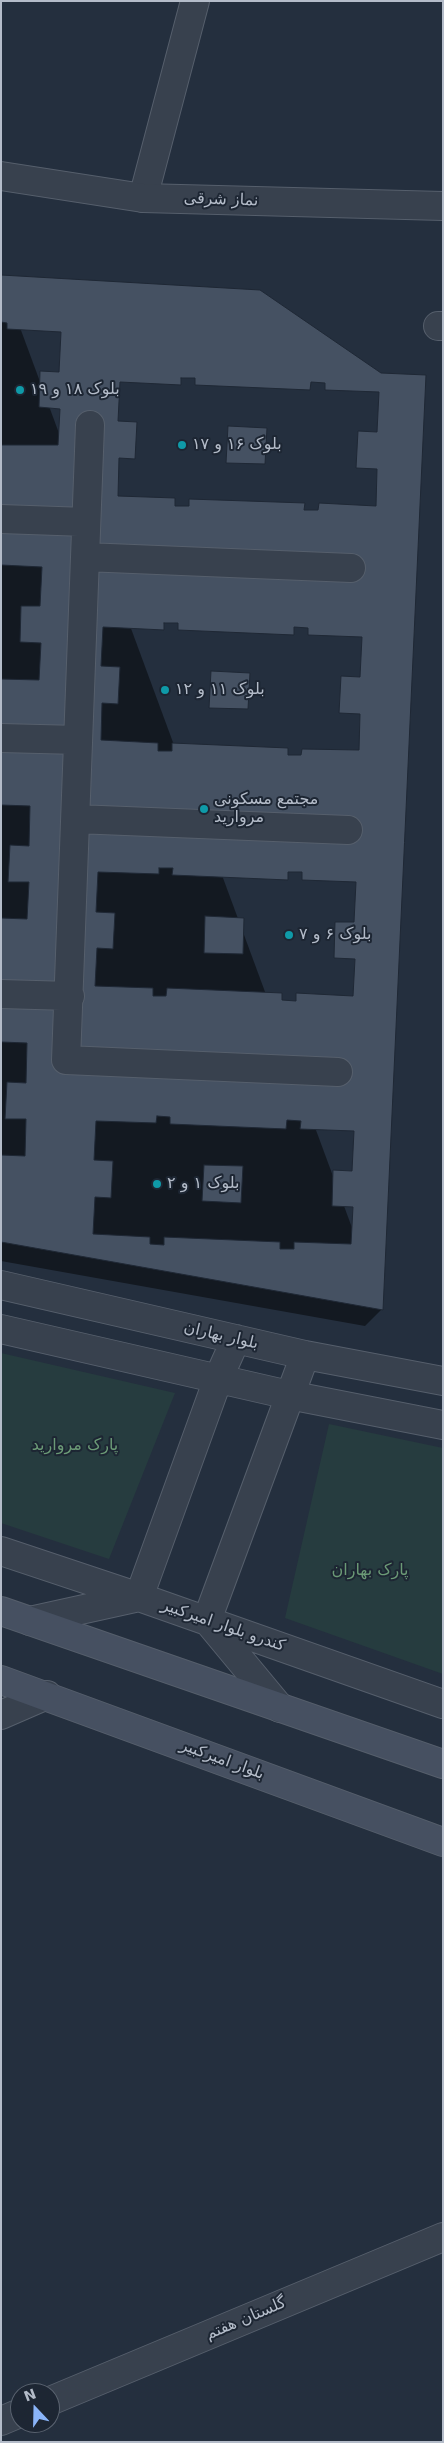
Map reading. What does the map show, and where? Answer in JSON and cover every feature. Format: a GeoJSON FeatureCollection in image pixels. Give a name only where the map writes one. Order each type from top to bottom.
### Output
{"type":"FeatureCollection","features":[{"type":"Feature","properties":{"kind":"main road"},"geometry":{"type":"LineString","coordinates":[[1,1611],[443,1764]]}},
{"type":"Feature","properties":{"kind":"main road","name":"بلوار امیرکبیر"},"geometry":{"type":"LineString","coordinates":[[1,1680],[443,1842]]}},
{"type":"Feature","properties":{"kind":"street"},"geometry":{"type":"LineString","coordinates":[[143,198],[195,1]]}},
{"type":"Feature","properties":{"kind":"street","name":"نماز شرقی"},"geometry":{"type":"LineString","coordinates":[[1,176],[143,198],[443,206]]}},
{"type":"Feature","properties":{"kind":"street"},"geometry":{"type":"LineString","coordinates":[[90,426],[70,996],[66,1060],[338,1072]]}},
{"type":"Feature","properties":{"kind":"street"},"geometry":{"type":"LineString","coordinates":[[1,519],[86,522]]}},
{"type":"Feature","properties":{"kind":"street"},"geometry":{"type":"LineString","coordinates":[[85,557],[351,568]]}},
{"type":"Feature","properties":{"kind":"street"},"geometry":{"type":"LineString","coordinates":[[1,738],[78,740]]}},
{"type":"Feature","properties":{"kind":"street"},"geometry":{"type":"LineString","coordinates":[[76,818],[348,830]]}},
{"type":"Feature","properties":{"kind":"street"},"geometry":{"type":"LineString","coordinates":[[1,994],[70,996]]}},
{"type":"Feature","properties":{"kind":"street","name":"بلوار بهاران"},"geometry":{"type":"LineString","coordinates":[[1,1285],[304,1355],[443,1381]]}},
{"type":"Feature","properties":{"kind":"street"},"geometry":{"type":"LineString","coordinates":[[1,1329],[288,1395],[443,1425]]}},
{"type":"Feature","properties":{"kind":"street"},"geometry":{"type":"LineString","coordinates":[[30,1621],[139,1597],[218,1379],[236,1339]]}},
{"type":"Feature","properties":{"kind":"street"},"geometry":{"type":"LineString","coordinates":[[280,1708],[206,1620],[304,1355]]}},
{"type":"Feature","properties":{"kind":"street","name":"کندرو بلوار امیرکبیر"},"geometry":{"type":"LineString","coordinates":[[1,1551],[206,1620],[443,1704]]}},
{"type":"Feature","properties":{"kind":"street"},"geometry":{"type":"LineString","coordinates":[[1,1715],[47,1696]]}},
{"type":"Feature","properties":{"kind":"street","name":"گلستان هفتم"},"geometry":{"type":"LineString","coordinates":[[60,2397],[443,2237]]}},
{"type":"Feature","properties":{"kind":"green space","name":"پارک مروارید"},"geometry":{"type":"Polygon","coordinates":[[[1,1353],[175,1393],[109,1559],[1,1523],[1,1353]]]}},
{"type":"Feature","properties":{"kind":"green space","name":"پارک بهاران"},"geometry":{"type":"Polygon","coordinates":[[[329,1424],[443,1448],[443,1674],[285,1618],[329,1424]]]}},
{"type":"Feature","properties":{"kind":"building","name":"مجتمع مسکونی مروارید"},"geometry":{"type":"Polygon","coordinates":[[[1,275],[260,290],[381,373],[426,375],[383,1310],[1,1242],[1,275]]]}},
{"type":"Feature","properties":{"kind":"building","name":"بلوک ۱۸ و ۱۹"},"geometry":{"type":"Polygon","coordinates":[[[1,322],[7,323],[7,329],[61,332],[59,372],[40,371],[39,407],[60,409],[58,445],[1,445],[1,322]]]}},
{"type":"Feature","properties":{"kind":"building","name":"بلوک ۱۶ و ۱۷"},"geometry":{"type":"Polygon","coordinates":[[[181,378],[195,378],[195,385],[310,390],[311,382],[325,383],[325,390],[379,392],[377,432],[358,431],[356,468],[377,469],[376,506],[319,503],[318,510],[304,510],[305,503],[189,499],[189,506],[175,506],[175,498],[118,496],[119,458],[135,459],[137,422],[118,421],[120,382],[181,385],[181,378]],[[228,426],[226,463],[265,464],[267,428],[228,426]]]}},
{"type":"Feature","properties":{"kind":"building"},"geometry":{"type":"Polygon","coordinates":[[[1,565],[42,567],[40,606],[21,606],[20,642],[41,643],[39,680],[1,679],[1,565]]]}},
{"type":"Feature","properties":{"kind":"building","name":"بلوک ۱۱ و ۱۲"},"geometry":{"type":"Polygon","coordinates":[[[164,623],[178,623],[178,630],[294,635],[294,627],[308,628],[308,635],[362,637],[360,677],[341,676],[339,713],[360,714],[359,750],[302,749],[301,755],[288,755],[288,748],[172,743],[172,751],[158,751],[158,743],[101,740],[102,703],[118,704],[120,667],[101,666],[103,627],[164,630],[164,623]],[[211,671],[209,708],[248,709],[250,673],[211,671]]]}},
{"type":"Feature","properties":{"kind":"building"},"geometry":{"type":"Polygon","coordinates":[[[1,805],[30,806],[29,846],[10,845],[8,882],[29,882],[27,919],[1,918],[1,805]]]}},
{"type":"Feature","properties":{"kind":"building","name":"بلوک ۶ و ۷"},"geometry":{"type":"Polygon","coordinates":[[[159,868],[173,868],[172,875],[288,880],[288,872],[302,872],[302,880],[356,882],[354,922],[335,922],[334,958],[355,959],[353,996],[296,993],[296,1001],[282,1000],[282,993],[167,988],[166,996],[153,996],[153,988],[95,986],[97,948],[113,949],[115,913],[96,912],[98,872],[159,874],[159,868]],[[205,916],[204,953],[243,954],[244,918],[205,916]]]}},
{"type":"Feature","properties":{"kind":"building"},"geometry":{"type":"Polygon","coordinates":[[[1,1042],[27,1043],[26,1083],[7,1082],[5,1119],[26,1119],[25,1156],[1,1155],[1,1042]]]}},
{"type":"Feature","properties":{"kind":"building","name":"بلوک ۱ و ۲"},"geometry":{"type":"Polygon","coordinates":[[[157,1116],[170,1117],[170,1124],[286,1129],[287,1120],[301,1121],[300,1129],[354,1131],[352,1171],[333,1170],[332,1206],[353,1207],[351,1244],[294,1242],[294,1249],[280,1249],[280,1242],[164,1237],[164,1245],[150,1244],[150,1237],[93,1234],[95,1197],[111,1198],[113,1161],[94,1160],[96,1121],[156,1123],[157,1116]],[[204,1165],[202,1201],[241,1203],[243,1166],[204,1165]]]}},
{"type":"Feature","properties":{"kind":"place","name":"بلوک ۱۸ و ۱۹"},"geometry":{"type":"Point","coordinates":[20,390]}},
{"type":"Feature","properties":{"kind":"place","name":"بلوک ۱۶ و ۱۷"},"geometry":{"type":"Point","coordinates":[182,445]}},
{"type":"Feature","properties":{"kind":"place","name":"بلوک ۱۱ و ۱۲"},"geometry":{"type":"Point","coordinates":[165,690]}},
{"type":"Feature","properties":{"kind":"place","name":"مجتمع مسکونی مروارید"},"geometry":{"type":"Point","coordinates":[204,809]}},
{"type":"Feature","properties":{"kind":"place","name":"بلوک ۶ و ۷"},"geometry":{"type":"Point","coordinates":[289,935]}},
{"type":"Feature","properties":{"kind":"place","name":"بلوک ۱ و ۲"},"geometry":{"type":"Point","coordinates":[157,1184]}}]}
